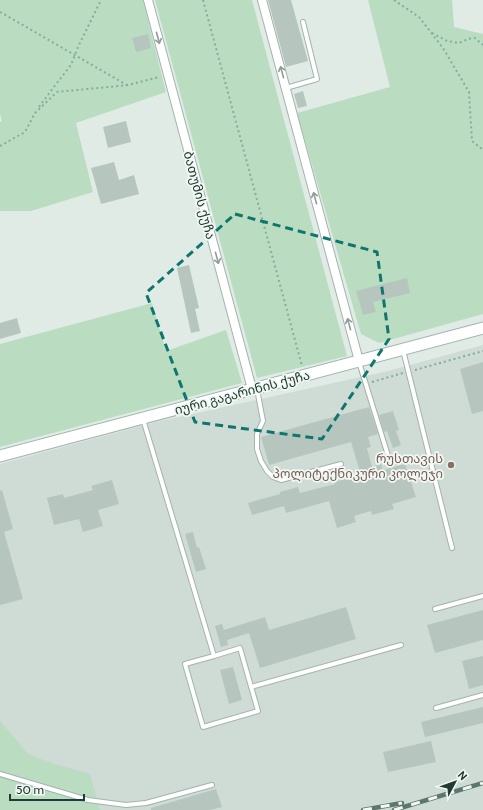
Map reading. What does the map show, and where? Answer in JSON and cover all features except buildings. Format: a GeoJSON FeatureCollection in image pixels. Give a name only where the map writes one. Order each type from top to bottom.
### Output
{"type":"FeatureCollection","features":[{"type":"Feature","properties":{"kind":"street","name":"ბათუმის ქუჩა"},"geometry":{"type":"LineString","coordinates":[[148,0],[254,389]]}},
{"type":"Feature","properties":{"kind":"street"},"geometry":{"type":"LineString","coordinates":[[262,0],[359,361]]}},
{"type":"Feature","properties":{"kind":"street","name":"იური გაგარინის ქუჩა"},"geometry":{"type":"LineString","coordinates":[[0,456],[483,328]]}},
{"type":"Feature","properties":{"kind":"lane"},"geometry":{"type":"LineString","coordinates":[[286,88],[317,79],[303,22]]}},
{"type":"Feature","properties":{"kind":"lane"},"geometry":{"type":"LineString","coordinates":[[403,350],[452,548]]}},
{"type":"Feature","properties":{"kind":"lane"},"geometry":{"type":"LineString","coordinates":[[359,361],[390,462]]}},
{"type":"Feature","properties":{"kind":"lane"},"geometry":{"type":"LineString","coordinates":[[254,389],[263,421],[257,434],[257,449],[261,461],[273,477],[281,480],[341,464]]}},
{"type":"Feature","properties":{"kind":"lane"},"geometry":{"type":"LineString","coordinates":[[143,418],[214,656]]}},
{"type":"Feature","properties":{"kind":"lane"},"geometry":{"type":"LineString","coordinates":[[434,609],[483,596]]}},
{"type":"Feature","properties":{"kind":"lane"},"geometry":{"type":"LineString","coordinates":[[251,687],[401,644]]}},
{"type":"Feature","properties":{"kind":"lane"},"geometry":{"type":"LineString","coordinates":[[240,648],[258,712],[203,727],[185,664],[214,656],[240,648]]}},
{"type":"Feature","properties":{"kind":"lane"},"geometry":{"type":"LineString","coordinates":[[436,708],[483,695]]}},
{"type":"Feature","properties":{"kind":"lane"},"geometry":{"type":"LineString","coordinates":[[0,774],[88,800],[126,805],[146,803],[212,785]]}},
{"type":"Feature","properties":{"kind":"path"},"geometry":{"type":"LineString","coordinates":[[0,146],[25,132],[36,112],[71,65],[78,46],[101,0]]}},
{"type":"Feature","properties":{"kind":"path"},"geometry":{"type":"LineString","coordinates":[[203,0],[304,376]]}},
{"type":"Feature","properties":{"kind":"path"},"geometry":{"type":"LineString","coordinates":[[394,0],[419,17],[443,48],[469,92],[472,141],[483,150]]}},
{"type":"Feature","properties":{"kind":"path"},"geometry":{"type":"LineString","coordinates":[[0,12],[128,85]]}},
{"type":"Feature","properties":{"kind":"path"},"geometry":{"type":"LineString","coordinates":[[431,32],[447,40],[459,43],[475,38],[483,45]]}},
{"type":"Feature","properties":{"kind":"path"},"geometry":{"type":"LineString","coordinates":[[36,112],[57,92],[128,85],[168,75]]}},
{"type":"Feature","properties":{"kind":"path"},"geometry":{"type":"LineString","coordinates":[[366,383],[483,351]]}},
{"type":"Feature","properties":{"kind":"highlighted area"},"geometry":{"type":"Polygon","coordinates":[[[235,214],[377,252],[389,339],[322,439],[195,422],[146,293],[235,214]]]}},
{"type":"Feature","properties":{"kind":"shaded area"},"geometry":{"type":"Polygon","coordinates":[[[483,345],[483,810],[0,810],[0,464],[156,422],[388,371],[483,345]]]}},
{"type":"Feature","properties":{"kind":"green space"},"geometry":{"type":"Polygon","coordinates":[[[0,0],[143,0],[166,92],[76,123],[93,192],[31,211],[0,211],[0,122],[2,121],[0,114],[0,0]]]}},
{"type":"Feature","properties":{"kind":"green space"},"geometry":{"type":"Polygon","coordinates":[[[155,0],[252,0],[347,356],[257,378],[155,0]]]}},
{"type":"Feature","properties":{"kind":"green space"},"geometry":{"type":"Polygon","coordinates":[[[368,0],[452,0],[454,27],[483,34],[483,314],[379,343],[361,334],[297,113],[390,87],[368,0]]]}},
{"type":"Feature","properties":{"kind":"green space"},"geometry":{"type":"Polygon","coordinates":[[[152,303],[166,351],[226,330],[242,383],[0,447],[0,344],[152,303]]]}},
{"type":"Feature","properties":{"kind":"green space"},"geometry":{"type":"Polygon","coordinates":[[[0,720],[28,754],[54,764],[90,774],[100,810],[0,810],[0,720]]]}},
{"type":"Feature","properties":{"kind":"railway"},"geometry":{"type":"LineString","coordinates":[[394,810],[483,783]]}},
{"type":"Feature","properties":{"kind":"railway"},"geometry":{"type":"LineString","coordinates":[[363,810],[402,803]]}},
{"type":"Feature","properties":{"kind":"place","name":"რუსთავის პოლიტექნიკური კოლეჯი"},"geometry":{"type":"Point","coordinates":[451,465]}}]}
